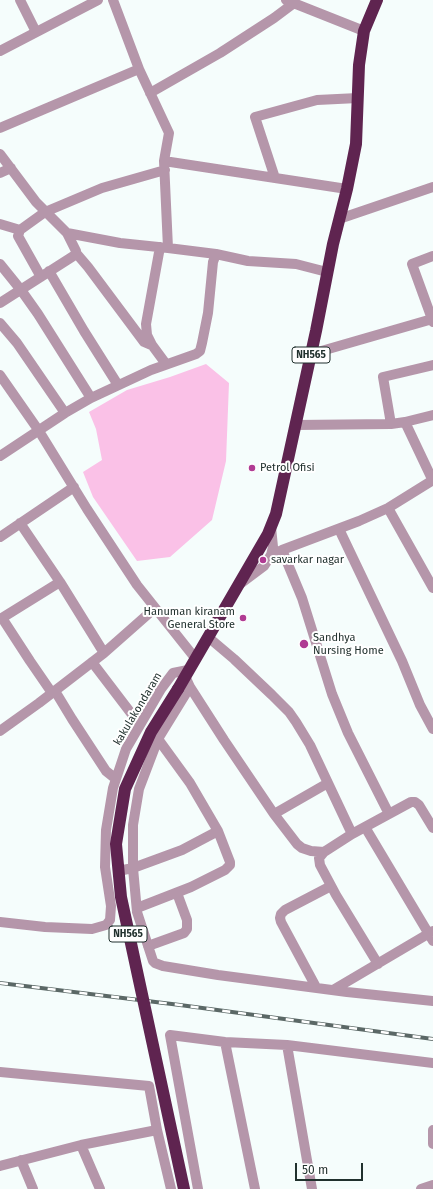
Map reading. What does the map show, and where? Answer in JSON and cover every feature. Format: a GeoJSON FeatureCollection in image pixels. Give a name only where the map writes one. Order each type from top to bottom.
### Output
{"type":"FeatureCollection","features":[{"type":"Feature","properties":{"kind":"highway","name":"NH565"},"geometry":{"type":"LineString","coordinates":[[184,1189],[120,897],[116,844],[125,789],[151,732],[208,637],[271,527],[276,514],[311,354],[327,272],[356,144],[359,65],[364,31],[377,0]]}},
{"type":"Feature","properties":{"kind":"street"},"geometry":{"type":"LineString","coordinates":[[20,0],[36,32]]}},
{"type":"Feature","properties":{"kind":"street"},"geometry":{"type":"LineString","coordinates":[[0,51],[98,0]]}},
{"type":"Feature","properties":{"kind":"street"},"geometry":{"type":"LineString","coordinates":[[113,0],[139,69],[170,133],[165,166],[164,248],[146,324],[147,335],[152,345],[166,364]]}},
{"type":"Feature","properties":{"kind":"street"},"geometry":{"type":"LineString","coordinates":[[150,93],[274,18],[290,2],[364,31]]}},
{"type":"Feature","properties":{"kind":"street"},"geometry":{"type":"LineString","coordinates":[[0,128],[139,69]]}},
{"type":"Feature","properties":{"kind":"street"},"geometry":{"type":"LineString","coordinates":[[275,178],[255,117],[317,100],[358,98]]}},
{"type":"Feature","properties":{"kind":"street"},"geometry":{"type":"LineString","coordinates":[[0,154],[45,212],[67,233],[76,253],[144,342],[152,345]]}},
{"type":"Feature","properties":{"kind":"street"},"geometry":{"type":"LineString","coordinates":[[118,385],[84,332],[18,236],[20,230],[45,212],[102,188],[165,166],[275,178],[347,189]]}},
{"type":"Feature","properties":{"kind":"street"},"geometry":{"type":"LineString","coordinates":[[0,173],[10,168]]}},
{"type":"Feature","properties":{"kind":"street"},"geometry":{"type":"LineString","coordinates":[[339,219],[433,187]]}},
{"type":"Feature","properties":{"kind":"street"},"geometry":{"type":"LineString","coordinates":[[0,224],[20,230]]}},
{"type":"Feature","properties":{"kind":"street"},"geometry":{"type":"LineString","coordinates":[[67,233],[120,243],[216,254],[248,261],[296,264],[327,272]]}},
{"type":"Feature","properties":{"kind":"street"},"geometry":{"type":"LineString","coordinates":[[0,303],[76,253]]}},
{"type":"Feature","properties":{"kind":"street"},"geometry":{"type":"LineString","coordinates":[[0,456],[65,413],[91,398],[166,364],[196,354],[200,351],[208,313],[213,262],[216,254]]}},
{"type":"Feature","properties":{"kind":"street"},"geometry":{"type":"LineString","coordinates":[[311,354],[433,320],[412,264],[433,256]]}},
{"type":"Feature","properties":{"kind":"street"},"geometry":{"type":"LineString","coordinates":[[0,264],[38,314],[91,398]]}},
{"type":"Feature","properties":{"kind":"street"},"geometry":{"type":"LineString","coordinates":[[0,323],[17,342],[65,413]]}},
{"type":"Feature","properties":{"kind":"street"},"geometry":{"type":"LineString","coordinates":[[391,424],[383,377],[433,365]]}},
{"type":"Feature","properties":{"kind":"street"},"geometry":{"type":"LineString","coordinates":[[0,375],[39,431],[137,585],[195,658]]}},
{"type":"Feature","properties":{"kind":"street"},"geometry":{"type":"LineString","coordinates":[[296,425],[391,424],[433,415]]}},
{"type":"Feature","properties":{"kind":"street"},"geometry":{"type":"LineString","coordinates":[[271,555],[340,529],[388,508],[433,480],[405,422]]}},
{"type":"Feature","properties":{"kind":"street"},"geometry":{"type":"LineString","coordinates":[[0,537],[74,487]]}},
{"type":"Feature","properties":{"kind":"street"},"geometry":{"type":"LineString","coordinates":[[388,508],[433,588]]}},
{"type":"Feature","properties":{"kind":"street"},"geometry":{"type":"LineString","coordinates":[[20,523],[60,582],[104,653]]}},
{"type":"Feature","properties":{"kind":"street"},"geometry":{"type":"LineString","coordinates":[[236,587],[264,566],[271,555],[273,547],[271,527]]}},
{"type":"Feature","properties":{"kind":"street"},"geometry":{"type":"LineString","coordinates":[[340,529],[402,661],[420,705],[433,729]]}},
{"type":"Feature","properties":{"kind":"street"},"geometry":{"type":"LineString","coordinates":[[282,550],[302,598],[332,694],[348,733],[388,814]]}},
{"type":"Feature","properties":{"kind":"street"},"geometry":{"type":"LineString","coordinates":[[60,582],[1,618],[30,662],[54,692],[106,771],[116,779]]}},
{"type":"Feature","properties":{"kind":"street"},"geometry":{"type":"LineString","coordinates":[[0,731],[54,692],[104,653],[155,608]]}},
{"type":"Feature","properties":{"kind":"street"},"geometry":{"type":"LineString","coordinates":[[208,637],[234,659],[289,712],[310,745],[352,834]]}},
{"type":"Feature","properties":{"kind":"street"},"geometry":{"type":"LineString","coordinates":[[92,662],[140,725]]}},
{"type":"Feature","properties":{"kind":"street","name":"kakulakondaram"},"geometry":{"type":"LineString","coordinates":[[0,922],[45,927],[92,929],[106,925],[110,920],[112,906],[105,867],[106,838],[113,788],[126,750],[161,689],[173,673],[186,673]]}},
{"type":"Feature","properties":{"kind":"street"},"geometry":{"type":"LineString","coordinates":[[186,673],[190,687],[274,814],[297,844],[306,850],[324,852]]}},
{"type":"Feature","properties":{"kind":"street"},"geometry":{"type":"LineString","coordinates":[[190,687],[158,739],[139,789],[133,825],[132,868],[137,908],[153,961],[163,966],[218,974],[333,990],[433,1001]]}},
{"type":"Feature","properties":{"kind":"street"},"geometry":{"type":"LineString","coordinates":[[137,908],[191,887],[225,870],[228,868],[230,862],[218,832],[190,783],[158,739]]}},
{"type":"Feature","properties":{"kind":"street"},"geometry":{"type":"LineString","coordinates":[[274,814],[328,784]]}},
{"type":"Feature","properties":{"kind":"street"},"geometry":{"type":"LineString","coordinates":[[378,964],[331,886],[319,858],[324,852],[352,834],[411,802],[416,802],[419,805],[433,828]]}},
{"type":"Feature","properties":{"kind":"street"},"geometry":{"type":"LineString","coordinates":[[333,990],[432,935],[365,827]]}},
{"type":"Feature","properties":{"kind":"street"},"geometry":{"type":"LineString","coordinates":[[118,871],[132,868],[182,850],[218,832]]}},
{"type":"Feature","properties":{"kind":"street"},"geometry":{"type":"LineString","coordinates":[[316,987],[280,918],[281,914],[285,910],[331,886]]}},
{"type":"Feature","properties":{"kind":"street"},"geometry":{"type":"LineString","coordinates":[[148,946],[184,933],[187,929],[187,920],[176,892]]}},
{"type":"Feature","properties":{"kind":"street"},"geometry":{"type":"LineString","coordinates":[[198,1189],[170,1035],[225,1042],[287,1045],[433,1063]]}},
{"type":"Feature","properties":{"kind":"street"},"geometry":{"type":"LineString","coordinates":[[225,1042],[255,1189]]}},
{"type":"Feature","properties":{"kind":"street"},"geometry":{"type":"LineString","coordinates":[[287,1045],[312,1189]]}},
{"type":"Feature","properties":{"kind":"street"},"geometry":{"type":"LineString","coordinates":[[0,1072],[149,1086],[157,1130],[171,1189]]}},
{"type":"Feature","properties":{"kind":"street"},"geometry":{"type":"LineString","coordinates":[[0,1166],[81,1145],[157,1130]]}},
{"type":"Feature","properties":{"kind":"street"},"geometry":{"type":"LineString","coordinates":[[433,1130],[433,1144]]}},
{"type":"Feature","properties":{"kind":"street"},"geometry":{"type":"LineString","coordinates":[[81,1145],[100,1189]]}},
{"type":"Feature","properties":{"kind":"street"},"geometry":{"type":"LineString","coordinates":[[21,1160],[34,1189]]}},
{"type":"Feature","properties":{"kind":"street"},"geometry":{"type":"LineString","coordinates":[[421,1189],[433,1185]]}},
{"type":"Feature","properties":{"kind":"shaded area"},"geometry":{"type":"Polygon","coordinates":[[[206,364],[229,383],[226,461],[212,520],[170,557],[137,561],[93,497],[83,472],[102,460],[96,429],[89,412],[127,390],[206,364]]]}},
{"type":"Feature","properties":{"kind":"railway"},"geometry":{"type":"LineString","coordinates":[[0,983],[180,1005],[433,1039]]}},
{"type":"Feature","properties":{"kind":"place","name":"Petrol Ofisi"},"geometry":{"type":"Point","coordinates":[252,468]}},
{"type":"Feature","properties":{"kind":"place","name":"savarkar nagar"},"geometry":{"type":"Point","coordinates":[263,560]}},
{"type":"Feature","properties":{"kind":"place","name":"Hanuman kiranam General Store"},"geometry":{"type":"Point","coordinates":[243,618]}},
{"type":"Feature","properties":{"kind":"place","name":"Sandhya Nursing Home"},"geometry":{"type":"Point","coordinates":[304,644]}}]}
